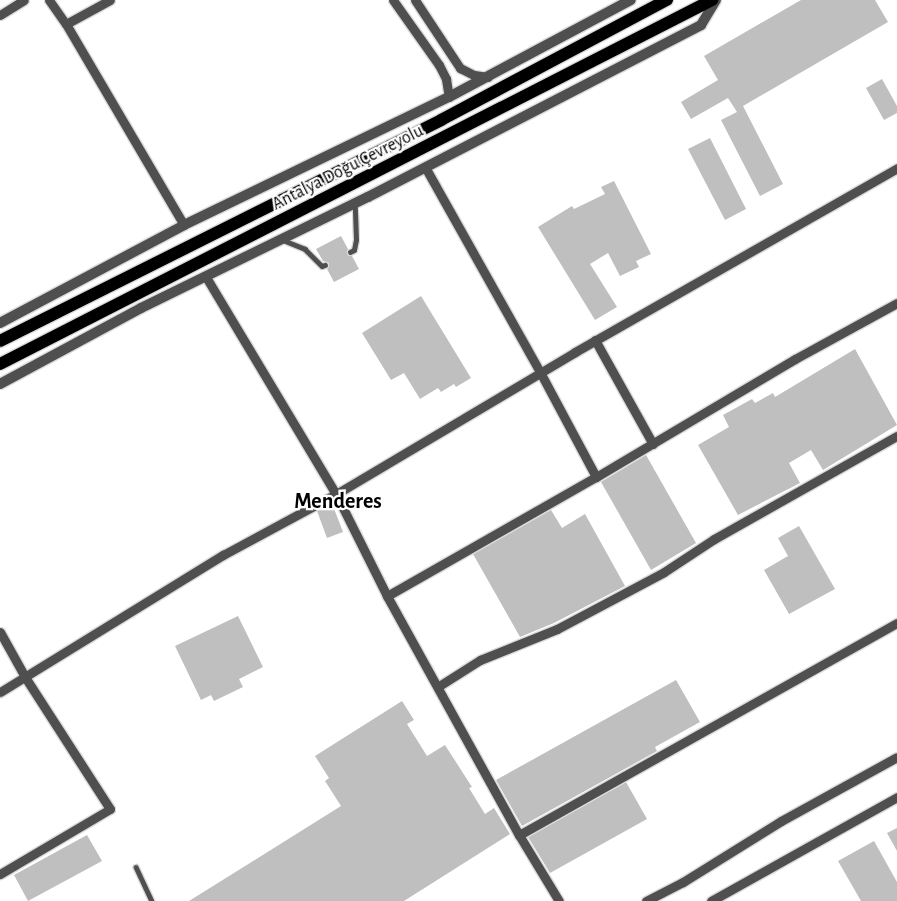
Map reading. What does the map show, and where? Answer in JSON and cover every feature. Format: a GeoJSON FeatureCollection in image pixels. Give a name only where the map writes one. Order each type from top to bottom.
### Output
{"type":"FeatureCollection","features":[{"type":"Feature","properties":{"kind":"main road","name":"Antalya Doğu Çevreyolu"},"geometry":{"type":"LineString","coordinates":[[0,341],[441,120],[667,0]]}},
{"type":"Feature","properties":{"kind":"main road","name":"Antalya Doğu Çevreyolu"},"geometry":{"type":"LineString","coordinates":[[0,364],[712,0]]}},
{"type":"Feature","properties":{"kind":"street"},"geometry":{"type":"LineString","coordinates":[[0,15],[24,0]]}},
{"type":"Feature","properties":{"kind":"street"},"geometry":{"type":"LineString","coordinates":[[49,0],[66,24],[184,225]]}},
{"type":"Feature","properties":{"kind":"street"},"geometry":{"type":"LineString","coordinates":[[66,24],[110,0]]}},
{"type":"Feature","properties":{"kind":"street"},"geometry":{"type":"LineString","coordinates":[[393,0],[440,65],[446,79],[449,97]]}},
{"type":"Feature","properties":{"kind":"street"},"geometry":{"type":"LineString","coordinates":[[415,0],[460,68],[474,75],[488,77]]}},
{"type":"Feature","properties":{"kind":"street"},"geometry":{"type":"LineString","coordinates":[[0,323],[184,225],[449,97],[631,0]]}},
{"type":"Feature","properties":{"kind":"street"},"geometry":{"type":"LineString","coordinates":[[0,384],[206,277],[355,204],[700,25],[716,0]]}},
{"type":"Feature","properties":{"kind":"street"},"geometry":{"type":"LineString","coordinates":[[425,167],[540,372],[596,478]]}},
{"type":"Feature","properties":{"kind":"street"},"geometry":{"type":"LineString","coordinates":[[0,692],[223,555],[336,494],[595,340],[897,168]]}},
{"type":"Feature","properties":{"kind":"street"},"geometry":{"type":"LineString","coordinates":[[206,277],[336,494],[387,596],[439,686],[519,835],[559,901]]}},
{"type":"Feature","properties":{"kind":"street"},"geometry":{"type":"LineString","coordinates":[[387,596],[596,478],[795,359],[897,303]]}},
{"type":"Feature","properties":{"kind":"street"},"geometry":{"type":"LineString","coordinates":[[595,340],[653,444]]}},
{"type":"Feature","properties":{"kind":"street"},"geometry":{"type":"LineString","coordinates":[[439,686],[480,660],[557,629],[664,572],[714,539],[897,436]]}},
{"type":"Feature","properties":{"kind":"street"},"geometry":{"type":"LineString","coordinates":[[519,835],[897,623]]}},
{"type":"Feature","properties":{"kind":"street"},"geometry":{"type":"LineString","coordinates":[[0,632],[25,677],[110,809],[0,874]]}},
{"type":"Feature","properties":{"kind":"street"},"geometry":{"type":"LineString","coordinates":[[646,901],[682,882],[781,821],[897,758]]}},
{"type":"Feature","properties":{"kind":"street"},"geometry":{"type":"LineString","coordinates":[[711,901],[897,797]]}},
{"type":"Feature","properties":{"kind":"lane"},"geometry":{"type":"LineString","coordinates":[[350,252],[354,250],[356,240],[355,204]]}},
{"type":"Feature","properties":{"kind":"lane"},"geometry":{"type":"LineString","coordinates":[[282,240],[305,249],[322,266],[325,265]]}},
{"type":"Feature","properties":{"kind":"lane"},"geometry":{"type":"LineString","coordinates":[[136,867],[152,901]]}},
{"type":"Feature","properties":{"kind":"building"},"geometry":{"type":"Polygon","coordinates":[[[801,0],[875,0],[888,22],[743,106],[783,184],[760,196],[721,120],[737,112],[728,98],[691,119],[681,102],[718,80],[704,56],[801,0]]]}},
{"type":"Feature","properties":{"kind":"building"},"geometry":{"type":"Polygon","coordinates":[[[882,79],[897,106],[897,113],[884,120],[866,88],[882,79]]]}},
{"type":"Feature","properties":{"kind":"building"},"geometry":{"type":"Polygon","coordinates":[[[710,138],[746,209],[725,220],[688,149],[710,138]]]}},
{"type":"Feature","properties":{"kind":"building"},"geometry":{"type":"Polygon","coordinates":[[[614,181],[651,254],[636,261],[639,267],[620,276],[608,253],[590,264],[617,307],[595,320],[538,227],[572,206],[574,209],[605,194],[601,187],[614,181]]]}},
{"type":"Feature","properties":{"kind":"building"},"geometry":{"type":"Polygon","coordinates":[[[341,236],[348,249],[347,254],[352,256],[359,269],[334,282],[327,269],[329,263],[323,261],[316,249],[341,236]]]}},
{"type":"Feature","properties":{"kind":"building"},"geometry":{"type":"Polygon","coordinates":[[[421,296],[471,378],[456,387],[454,384],[441,392],[438,388],[420,399],[404,373],[391,380],[362,333],[421,296]]]}},
{"type":"Feature","properties":{"kind":"building"},"geometry":{"type":"Polygon","coordinates":[[[855,349],[897,425],[823,470],[811,450],[789,463],[800,483],[738,515],[698,445],[729,427],[723,415],[752,399],[755,403],[773,393],[775,397],[855,349]]]}},
{"type":"Feature","properties":{"kind":"building"},"geometry":{"type":"Polygon","coordinates":[[[646,455],[696,543],[651,570],[601,482],[646,455]]]}},
{"type":"Feature","properties":{"kind":"building"},"geometry":{"type":"Polygon","coordinates":[[[333,506],[343,532],[327,538],[317,511],[333,506]]]}},
{"type":"Feature","properties":{"kind":"building"},"geometry":{"type":"Polygon","coordinates":[[[551,510],[562,528],[585,514],[625,586],[554,623],[520,637],[473,554],[551,510]]]}},
{"type":"Feature","properties":{"kind":"building"},"geometry":{"type":"Polygon","coordinates":[[[799,526],[835,589],[789,614],[764,570],[788,556],[778,538],[799,526]]]}},
{"type":"Feature","properties":{"kind":"building"},"geometry":{"type":"Polygon","coordinates":[[[238,616],[263,667],[239,679],[243,687],[214,701],[211,695],[201,700],[175,646],[238,616]]]}},
{"type":"Feature","properties":{"kind":"building"},"geometry":{"type":"Polygon","coordinates":[[[676,680],[700,722],[655,747],[657,751],[522,826],[496,780],[676,680]]]}},
{"type":"Feature","properties":{"kind":"building"},"geometry":{"type":"Polygon","coordinates":[[[402,701],[414,720],[407,724],[427,756],[445,745],[472,787],[469,788],[485,814],[494,808],[510,834],[404,901],[189,901],[341,806],[325,781],[329,778],[315,756],[402,701]]]}},
{"type":"Feature","properties":{"kind":"building"},"geometry":{"type":"Polygon","coordinates":[[[626,782],[647,819],[550,873],[528,837],[626,782]]]}},
{"type":"Feature","properties":{"kind":"building"},"geometry":{"type":"Polygon","coordinates":[[[897,828],[897,851],[887,833],[897,828]]]}},
{"type":"Feature","properties":{"kind":"building"},"geometry":{"type":"Polygon","coordinates":[[[87,835],[102,861],[28,901],[14,875],[87,835]]]}},
{"type":"Feature","properties":{"kind":"building"},"geometry":{"type":"Polygon","coordinates":[[[874,841],[897,882],[897,901],[861,901],[838,861],[874,841]]]}},
{"type":"Feature","properties":{"kind":"district","name":"Menderes"},"geometry":{"type":"Point","coordinates":[338,502]}}]}
